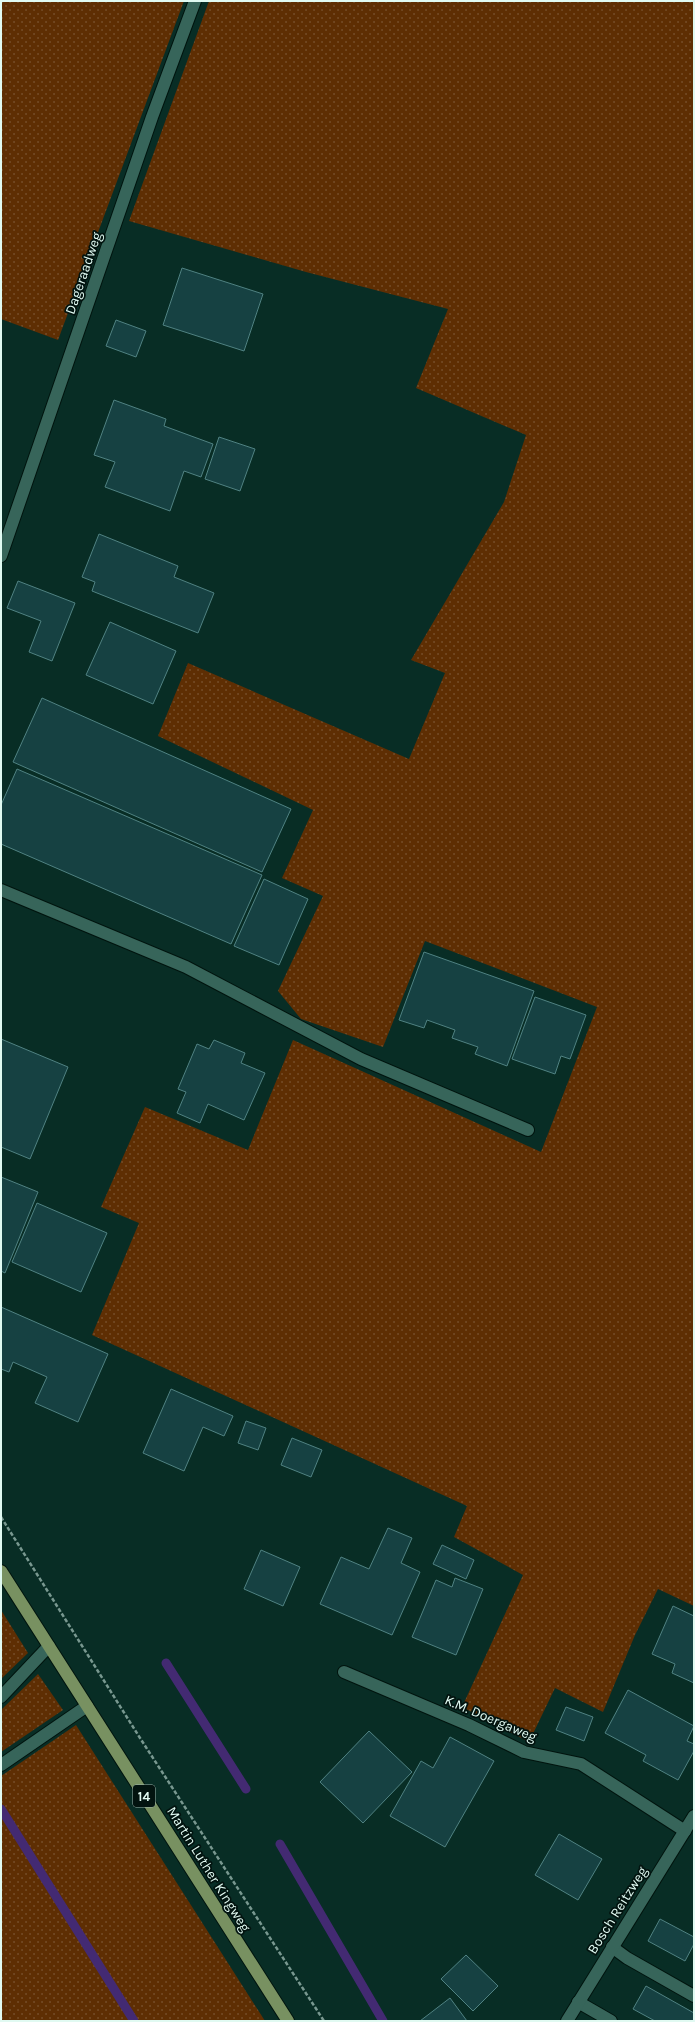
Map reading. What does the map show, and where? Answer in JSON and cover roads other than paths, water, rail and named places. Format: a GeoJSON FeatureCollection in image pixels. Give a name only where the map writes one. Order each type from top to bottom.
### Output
{"type":"FeatureCollection","features":[{"type":"Feature","properties":{"kind":"main road","name":"Martin Luther Kingweg"},"geometry":{"type":"LineString","coordinates":[[1,1571],[288,2021]]}},
{"type":"Feature","properties":{"kind":"street","name":"Dageraadweg"},"geometry":{"type":"LineString","coordinates":[[1,556],[152,117],[195,1]]}},
{"type":"Feature","properties":{"kind":"street"},"geometry":{"type":"LineString","coordinates":[[1,890],[186,967],[361,1059],[528,1130]]}},
{"type":"Feature","properties":{"kind":"street"},"geometry":{"type":"LineString","coordinates":[[1,1697],[49,1646]]}},
{"type":"Feature","properties":{"kind":"street","name":"K.M. Doergaweg"},"geometry":{"type":"LineString","coordinates":[[344,1672],[468,1725],[524,1752],[581,1764],[685,1831]]}},
{"type":"Feature","properties":{"kind":"street"},"geometry":{"type":"LineString","coordinates":[[1,1765],[87,1706]]}},
{"type":"Feature","properties":{"kind":"street","name":"Bosch Reitzweg"},"geometry":{"type":"LineString","coordinates":[[567,2021],[694,1816]]}},
{"type":"Feature","properties":{"kind":"street"},"geometry":{"type":"LineString","coordinates":[[612,1947],[627,1958],[694,1996]]}},
{"type":"Feature","properties":{"kind":"street"},"geometry":{"type":"LineString","coordinates":[[578,2002],[611,2021]]}},
{"type":"Feature","properties":{"kind":"waterway"},"geometry":{"type":"LineString","coordinates":[[166,1663],[246,1789]]}},
{"type":"Feature","properties":{"kind":"waterway"},"geometry":{"type":"LineString","coordinates":[[1,1809],[134,2021]]}},
{"type":"Feature","properties":{"kind":"waterway"},"geometry":{"type":"LineString","coordinates":[[280,1844],[383,2021]]}}]}
